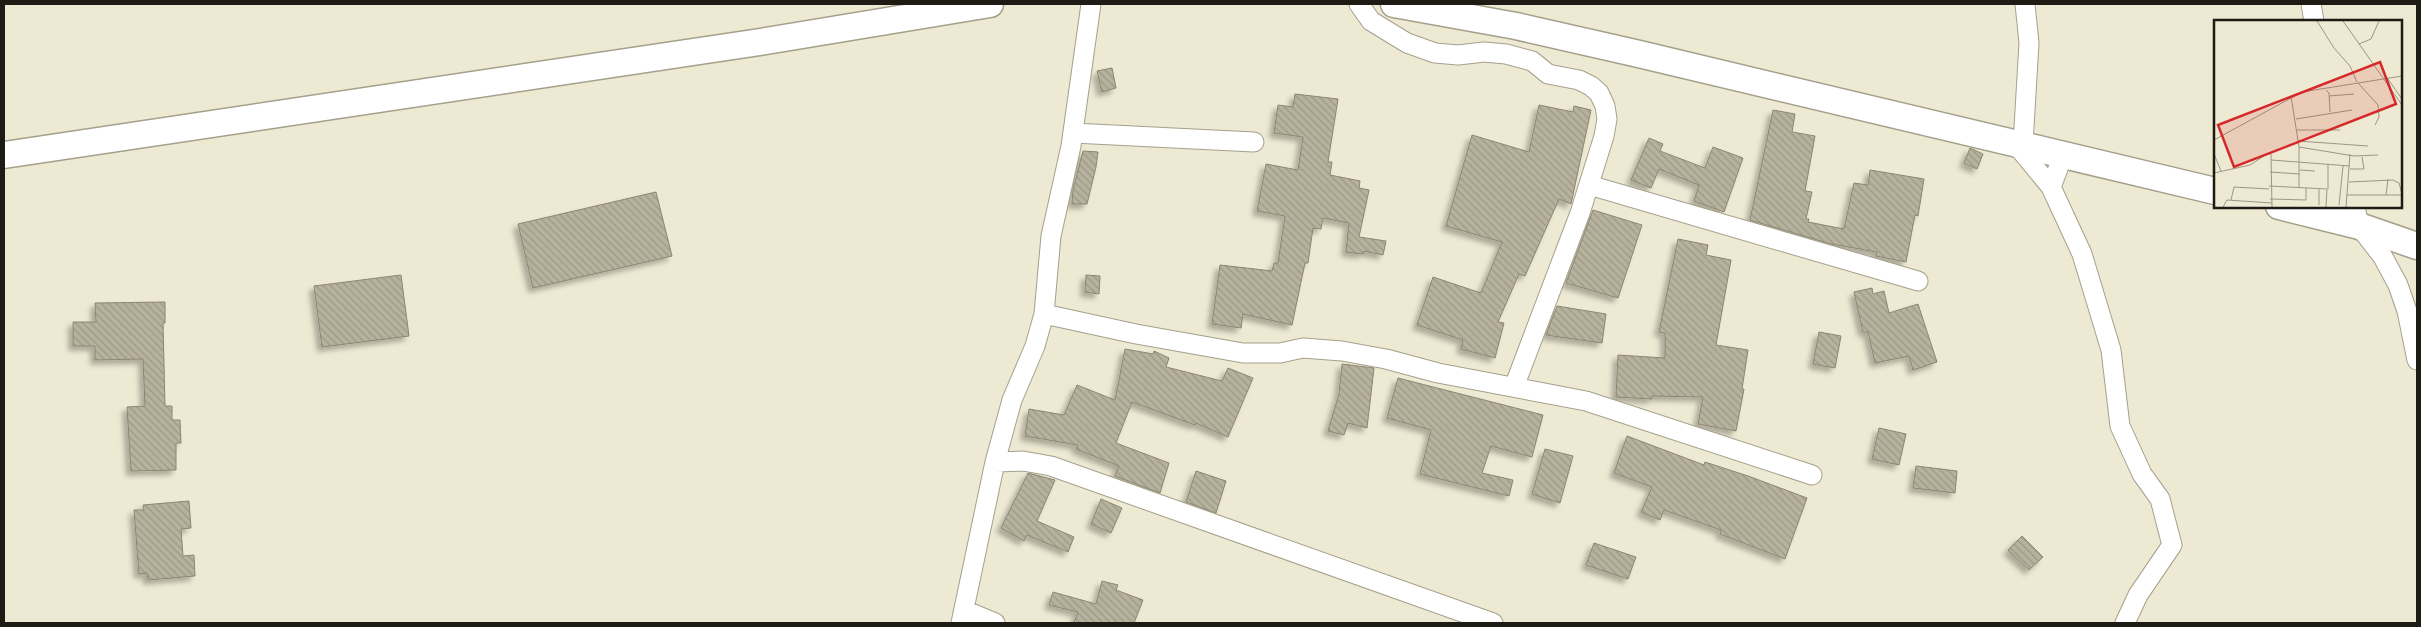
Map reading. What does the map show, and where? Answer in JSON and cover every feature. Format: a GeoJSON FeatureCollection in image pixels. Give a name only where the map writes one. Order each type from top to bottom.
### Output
{"type":"FeatureCollection","features":[{"type":"Feature","properties":{"kind":"main road"},"geometry":{"type":"LineString","coordinates":[[4,156],[760,42],[990,4]]}},
{"type":"Feature","properties":{"kind":"main road"},"geometry":{"type":"LineString","coordinates":[[1394,4],[1516,26],[2214,190]]}},
{"type":"Feature","properties":{"kind":"main road"},"geometry":{"type":"LineString","coordinates":[[2295,208],[2357,216],[2417,246]]}},
{"type":"Feature","properties":{"kind":"street"},"geometry":{"type":"LineString","coordinates":[[995,623],[962,616],[995,462],[1012,400],[1035,346],[1044,314],[1051,236],[1073,133],[1091,4]]}},
{"type":"Feature","properties":{"kind":"street"},"geometry":{"type":"LineString","coordinates":[[1359,4],[1371,21],[1407,43],[1435,52],[1458,55],[1484,52],[1506,54],[1532,61],[1548,74],[1579,80],[1591,86],[1599,94],[1605,106],[1604,136],[1589,184],[1514,387]]}},
{"type":"Feature","properties":{"kind":"street"},"geometry":{"type":"LineString","coordinates":[[2025,4],[2029,43],[2019,143],[2050,187],[2082,254],[2111,350],[2120,426],[2142,474],[2160,498],[2172,545],[2138,595],[2125,623]]}},
{"type":"Feature","properties":{"kind":"street"},"geometry":{"type":"LineString","coordinates":[[2311,4],[2314,20]]}},
{"type":"Feature","properties":{"kind":"street"},"geometry":{"type":"LineString","coordinates":[[1073,133],[1254,142]]}},
{"type":"Feature","properties":{"kind":"street"},"geometry":{"type":"LineString","coordinates":[[2050,187],[2064,154]]}},
{"type":"Feature","properties":{"kind":"street"},"geometry":{"type":"LineString","coordinates":[[1589,184],[1918,281]]}},
{"type":"Feature","properties":{"kind":"street"},"geometry":{"type":"LineString","coordinates":[[2357,216],[2398,285],[2407,311],[2417,360]]}},
{"type":"Feature","properties":{"kind":"street"},"geometry":{"type":"LineString","coordinates":[[1044,314],[1243,354],[1280,353],[1303,348],[1342,351],[1386,359],[1438,372],[1586,401],[1812,475]]}},
{"type":"Feature","properties":{"kind":"street"},"geometry":{"type":"LineString","coordinates":[[995,462],[1023,461],[1051,466],[1493,623]]}},
{"type":"Feature","properties":{"kind":"building"},"geometry":{"type":"Polygon","coordinates":[[[1112,68],[1116,88],[1102,92],[1097,71],[1112,68]]]}},
{"type":"Feature","properties":{"kind":"building"},"geometry":{"type":"Polygon","coordinates":[[[1295,94],[1338,99],[1328,162],[1332,162],[1330,175],[1360,181],[1359,188],[1369,190],[1359,237],[1386,241],[1383,255],[1364,251],[1363,254],[1346,252],[1349,223],[1323,218],[1321,229],[1313,228],[1308,263],[1305,263],[1292,325],[1243,314],[1241,328],[1212,324],[1220,265],[1272,271],[1274,263],[1278,263],[1285,216],[1257,211],[1266,164],[1298,170],[1303,137],[1274,133],[1278,105],[1293,107],[1295,94]]]}},
{"type":"Feature","properties":{"kind":"building"},"geometry":{"type":"Polygon","coordinates":[[[1539,105],[1573,112],[1574,106],[1591,110],[1571,204],[1559,199],[1525,276],[1519,274],[1498,322],[1504,323],[1495,358],[1461,349],[1463,340],[1417,325],[1433,277],[1481,293],[1502,242],[1446,226],[1472,135],[1529,152],[1539,105]]]}},
{"type":"Feature","properties":{"kind":"building"},"geometry":{"type":"Polygon","coordinates":[[[1773,110],[1795,114],[1792,132],[1815,136],[1805,191],[1812,192],[1806,219],[1809,219],[1808,222],[1844,229],[1854,183],[1868,185],[1870,170],[1924,179],[1918,216],[1915,215],[1906,262],[1876,256],[1877,252],[1831,244],[1750,220],[1773,110]]]}},
{"type":"Feature","properties":{"kind":"building"},"geometry":{"type":"Polygon","coordinates":[[[1649,138],[1663,144],[1660,151],[1705,168],[1713,147],[1743,158],[1724,212],[1694,201],[1699,185],[1659,169],[1651,188],[1631,180],[1649,138]]]}},
{"type":"Feature","properties":{"kind":"building"},"geometry":{"type":"Polygon","coordinates":[[[1970,148],[1983,154],[1977,169],[1964,163],[1970,148]]]}},
{"type":"Feature","properties":{"kind":"building"},"geometry":{"type":"Polygon","coordinates":[[[1083,151],[1098,152],[1096,167],[1087,204],[1072,204],[1073,190],[1083,151]]]}},
{"type":"Feature","properties":{"kind":"building"},"geometry":{"type":"Polygon","coordinates":[[[656,192],[672,256],[533,288],[518,224],[656,192]]]}},
{"type":"Feature","properties":{"kind":"building"},"geometry":{"type":"Polygon","coordinates":[[[1593,210],[1642,225],[1618,298],[1566,283],[1593,210]]]}},
{"type":"Feature","properties":{"kind":"building"},"geometry":{"type":"Polygon","coordinates":[[[1678,239],[1708,245],[1706,255],[1731,260],[1716,345],[1748,350],[1742,389],[1744,389],[1736,431],[1698,424],[1703,397],[1652,396],[1652,399],[1616,397],[1618,355],[1665,358],[1665,333],[1659,332],[1678,239]]]}},
{"type":"Feature","properties":{"kind":"building"},"geometry":{"type":"Polygon","coordinates":[[[401,275],[409,336],[322,347],[314,286],[401,275]]]}},
{"type":"Feature","properties":{"kind":"building"},"geometry":{"type":"Polygon","coordinates":[[[1086,275],[1100,276],[1099,294],[1085,292],[1086,275]]]}},
{"type":"Feature","properties":{"kind":"building"},"geometry":{"type":"Polygon","coordinates":[[[1872,288],[1873,294],[1884,291],[1889,313],[1918,304],[1937,362],[1913,370],[1909,356],[1875,363],[1868,332],[1863,332],[1854,292],[1872,288]]]}},
{"type":"Feature","properties":{"kind":"building"},"geometry":{"type":"Polygon","coordinates":[[[165,302],[165,323],[163,323],[165,406],[172,406],[172,420],[180,420],[181,443],[176,443],[176,470],[131,471],[127,407],[145,406],[143,359],[95,360],[95,346],[73,346],[73,322],[96,322],[95,303],[165,302]]]}},
{"type":"Feature","properties":{"kind":"building"},"geometry":{"type":"Polygon","coordinates":[[[1557,306],[1606,314],[1602,343],[1546,335],[1557,306]]]}},
{"type":"Feature","properties":{"kind":"building"},"geometry":{"type":"Polygon","coordinates":[[[1819,332],[1841,336],[1835,368],[1813,364],[1819,332]]]}},
{"type":"Feature","properties":{"kind":"building"},"geometry":{"type":"Polygon","coordinates":[[[1125,349],[1153,354],[1154,351],[1169,358],[1166,367],[1222,381],[1228,368],[1253,378],[1228,437],[1196,423],[1195,425],[1132,402],[1116,443],[1169,463],[1160,493],[1115,476],[1119,466],[1076,449],[1078,445],[1025,436],[1029,409],[1064,415],[1077,385],[1115,400],[1125,349]]]}},
{"type":"Feature","properties":{"kind":"building"},"geometry":{"type":"Polygon","coordinates":[[[1342,364],[1374,368],[1367,428],[1348,423],[1344,435],[1328,431],[1339,394],[1342,364]]]}},
{"type":"Feature","properties":{"kind":"building"},"geometry":{"type":"Polygon","coordinates":[[[1398,378],[1543,415],[1532,457],[1491,446],[1482,473],[1513,480],[1509,496],[1420,474],[1431,430],[1387,418],[1398,378]]]}},
{"type":"Feature","properties":{"kind":"building"},"geometry":{"type":"Polygon","coordinates":[[[1879,428],[1906,434],[1899,465],[1872,459],[1879,428]]]}},
{"type":"Feature","properties":{"kind":"building"},"geometry":{"type":"Polygon","coordinates":[[[1627,436],[1704,465],[1705,462],[1807,498],[1785,559],[1720,534],[1721,530],[1664,510],[1660,520],[1641,512],[1652,487],[1614,473],[1627,436]]]}},
{"type":"Feature","properties":{"kind":"building"},"geometry":{"type":"Polygon","coordinates":[[[1545,449],[1573,456],[1560,503],[1532,494],[1545,449]]]}},
{"type":"Feature","properties":{"kind":"building"},"geometry":{"type":"Polygon","coordinates":[[[1916,466],[1957,471],[1955,493],[1913,488],[1916,466]]]}},
{"type":"Feature","properties":{"kind":"building"},"geometry":{"type":"Polygon","coordinates":[[[1196,471],[1226,481],[1216,513],[1186,502],[1196,471]]]}},
{"type":"Feature","properties":{"kind":"building"},"geometry":{"type":"Polygon","coordinates":[[[1028,473],[1055,480],[1037,521],[1074,537],[1068,552],[1027,535],[1024,541],[1001,528],[1028,473]]]}},
{"type":"Feature","properties":{"kind":"building"},"geometry":{"type":"Polygon","coordinates":[[[1101,499],[1122,508],[1111,533],[1091,524],[1101,499]]]}},
{"type":"Feature","properties":{"kind":"building"},"geometry":{"type":"Polygon","coordinates":[[[189,501],[191,528],[181,529],[183,556],[194,555],[195,576],[148,580],[147,573],[139,574],[134,510],[144,510],[143,505],[189,501]]]}},
{"type":"Feature","properties":{"kind":"building"},"geometry":{"type":"Polygon","coordinates":[[[2022,536],[2043,557],[2029,570],[2008,550],[2022,536]]]}},
{"type":"Feature","properties":{"kind":"building"},"geometry":{"type":"Polygon","coordinates":[[[1594,543],[1636,557],[1628,579],[1586,565],[1594,543]]]}},
{"type":"Feature","properties":{"kind":"building"},"geometry":{"type":"Polygon","coordinates":[[[1102,581],[1118,585],[1116,590],[1143,600],[1134,623],[1074,623],[1078,612],[1049,605],[1053,592],[1096,604],[1102,581]]]}}]}
